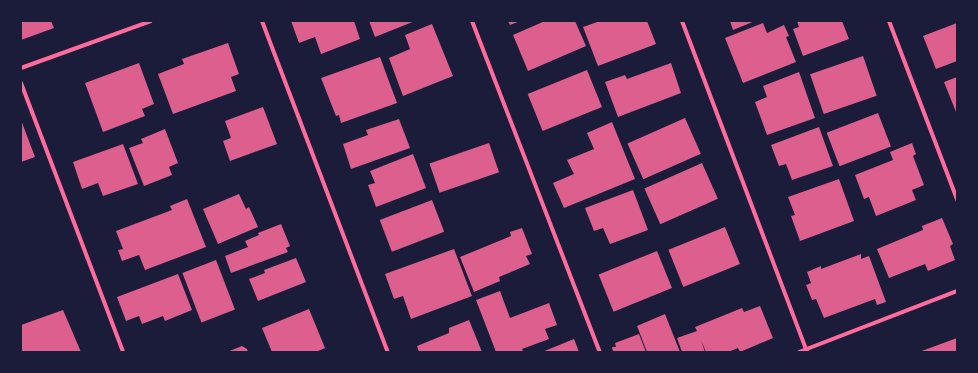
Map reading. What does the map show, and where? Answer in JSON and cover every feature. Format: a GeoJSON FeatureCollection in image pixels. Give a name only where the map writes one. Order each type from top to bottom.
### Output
{"type":"FeatureCollection","features":[{"type":"Feature","properties":{"kind":"street"},"geometry":{"type":"LineString","coordinates":[[21,68],[151,21]]}},
{"type":"Feature","properties":{"kind":"street"},"geometry":{"type":"LineString","coordinates":[[262,21],[388,352]]}},
{"type":"Feature","properties":{"kind":"street"},"geometry":{"type":"LineString","coordinates":[[472,21],[600,352]]}},
{"type":"Feature","properties":{"kind":"street"},"geometry":{"type":"LineString","coordinates":[[682,21],[807,351]]}},
{"type":"Feature","properties":{"kind":"street"},"geometry":{"type":"LineString","coordinates":[[889,21],[957,199]]}},
{"type":"Feature","properties":{"kind":"street"},"geometry":{"type":"LineString","coordinates":[[21,83],[123,352]]}},
{"type":"Feature","properties":{"kind":"street"},"geometry":{"type":"LineString","coordinates":[[799,352],[807,351],[957,291]]}},
{"type":"Feature","properties":{"kind":"building"},"geometry":{"type":"Polygon","coordinates":[[[21,21],[51,21],[54,28],[21,40],[21,21]]]}},
{"type":"Feature","properties":{"kind":"building"},"geometry":{"type":"Polygon","coordinates":[[[291,21],[354,21],[360,39],[321,54],[315,37],[299,43],[291,21]]]}},
{"type":"Feature","properties":{"kind":"building"},"geometry":{"type":"Polygon","coordinates":[[[369,21],[415,21],[375,37],[369,21]]]}},
{"type":"Feature","properties":{"kind":"building"},"geometry":{"type":"Polygon","coordinates":[[[508,21],[520,21],[510,25],[508,21]]]}},
{"type":"Feature","properties":{"kind":"building"},"geometry":{"type":"Polygon","coordinates":[[[545,21],[575,21],[586,46],[528,71],[513,35],[545,21]]]}},
{"type":"Feature","properties":{"kind":"building"},"geometry":{"type":"Polygon","coordinates":[[[600,21],[647,21],[656,44],[598,66],[583,27],[600,21]]]}},
{"type":"Feature","properties":{"kind":"building"},"geometry":{"type":"Polygon","coordinates":[[[730,21],[755,21],[733,30],[730,21]]]}},
{"type":"Feature","properties":{"kind":"building"},"geometry":{"type":"Polygon","coordinates":[[[797,21],[842,21],[849,39],[803,56],[793,29],[799,27],[797,21]]]}},
{"type":"Feature","properties":{"kind":"building"},"geometry":{"type":"Polygon","coordinates":[[[763,23],[767,33],[784,25],[789,36],[786,37],[796,62],[743,83],[725,38],[763,23]]]}},
{"type":"Feature","properties":{"kind":"building"},"geometry":{"type":"Polygon","coordinates":[[[957,23],[957,61],[936,69],[923,36],[957,23]]]}},
{"type":"Feature","properties":{"kind":"building"},"geometry":{"type":"Polygon","coordinates":[[[432,24],[453,76],[403,96],[389,58],[410,49],[405,35],[432,24]]]}},
{"type":"Feature","properties":{"kind":"building"},"geometry":{"type":"Polygon","coordinates":[[[228,43],[239,74],[231,77],[236,91],[173,114],[158,74],[184,64],[182,59],[228,43]]]}},
{"type":"Feature","properties":{"kind":"building"},"geometry":{"type":"Polygon","coordinates":[[[863,56],[877,96],[824,114],[810,74],[863,56]]]}},
{"type":"Feature","properties":{"kind":"building"},"geometry":{"type":"Polygon","coordinates":[[[380,57],[397,103],[341,123],[339,115],[336,116],[321,78],[380,57]]]}},
{"type":"Feature","properties":{"kind":"building"},"geometry":{"type":"Polygon","coordinates":[[[139,63],[154,104],[142,109],[145,116],[103,132],[85,83],[139,63]]]}},
{"type":"Feature","properties":{"kind":"building"},"geometry":{"type":"Polygon","coordinates":[[[671,63],[681,93],[618,117],[605,82],[625,75],[627,79],[671,63]]]}},
{"type":"Feature","properties":{"kind":"building"},"geometry":{"type":"Polygon","coordinates":[[[587,70],[602,107],[543,131],[528,94],[587,70]]]}},
{"type":"Feature","properties":{"kind":"building"},"geometry":{"type":"Polygon","coordinates":[[[799,72],[815,118],[767,135],[755,102],[767,97],[763,86],[799,72]]]}},
{"type":"Feature","properties":{"kind":"building"},"geometry":{"type":"Polygon","coordinates":[[[957,77],[957,112],[956,112],[944,82],[957,77]]]}},
{"type":"Feature","properties":{"kind":"building"},"geometry":{"type":"Polygon","coordinates":[[[263,107],[277,144],[230,161],[223,141],[231,138],[225,121],[263,107]]]}},
{"type":"Feature","properties":{"kind":"building"},"geometry":{"type":"Polygon","coordinates":[[[878,113],[891,147],[840,166],[827,133],[878,113]]]}},
{"type":"Feature","properties":{"kind":"building"},"geometry":{"type":"Polygon","coordinates":[[[685,118],[701,154],[643,179],[627,144],[685,118]]]}},
{"type":"Feature","properties":{"kind":"building"},"geometry":{"type":"Polygon","coordinates":[[[399,119],[410,148],[351,169],[343,144],[368,135],[366,130],[399,119]]]}},
{"type":"Feature","properties":{"kind":"building"},"geometry":{"type":"Polygon","coordinates":[[[21,120],[35,157],[21,162],[21,120]]]}},
{"type":"Feature","properties":{"kind":"building"},"geometry":{"type":"Polygon","coordinates":[[[612,122],[635,179],[564,208],[553,183],[574,174],[567,160],[594,149],[587,133],[612,122]]]}},
{"type":"Feature","properties":{"kind":"building"},"geometry":{"type":"Polygon","coordinates":[[[819,127],[833,166],[792,180],[786,164],[779,166],[771,145],[819,127]]]}},
{"type":"Feature","properties":{"kind":"building"},"geometry":{"type":"Polygon","coordinates":[[[165,129],[178,163],[169,167],[172,175],[144,186],[129,148],[143,143],[141,139],[165,129]]]}},
{"type":"Feature","properties":{"kind":"building"},"geometry":{"type":"Polygon","coordinates":[[[489,143],[499,172],[440,193],[429,164],[489,143]]]}},
{"type":"Feature","properties":{"kind":"building"},"geometry":{"type":"Polygon","coordinates":[[[912,143],[916,154],[913,156],[924,185],[912,190],[916,200],[876,216],[869,197],[864,199],[855,175],[893,160],[890,152],[912,143]]]}},
{"type":"Feature","properties":{"kind":"building"},"geometry":{"type":"Polygon","coordinates":[[[123,144],[138,184],[103,196],[98,183],[82,189],[73,162],[123,144]]]}},
{"type":"Feature","properties":{"kind":"building"},"geometry":{"type":"Polygon","coordinates":[[[413,154],[426,188],[376,207],[368,185],[375,183],[370,171],[413,154]]]}},
{"type":"Feature","properties":{"kind":"building"},"geometry":{"type":"Polygon","coordinates":[[[702,163],[718,199],[660,224],[644,189],[702,163]]]}},
{"type":"Feature","properties":{"kind":"building"},"geometry":{"type":"Polygon","coordinates":[[[839,179],[854,221],[800,241],[791,216],[795,215],[788,197],[839,179]]]}},
{"type":"Feature","properties":{"kind":"building"},"geometry":{"type":"Polygon","coordinates":[[[633,190],[648,230],[610,244],[603,228],[594,231],[585,208],[633,190]]]}},
{"type":"Feature","properties":{"kind":"building"},"geometry":{"type":"Polygon","coordinates":[[[239,194],[246,209],[249,207],[258,227],[218,244],[203,209],[239,194]]]}},
{"type":"Feature","properties":{"kind":"building"},"geometry":{"type":"Polygon","coordinates":[[[187,199],[206,247],[145,270],[139,255],[122,261],[118,250],[123,249],[116,231],[172,210],[170,206],[187,199]]]}},
{"type":"Feature","properties":{"kind":"building"},"geometry":{"type":"Polygon","coordinates":[[[432,200],[444,232],[392,252],[380,220],[432,200]]]}},
{"type":"Feature","properties":{"kind":"building"},"geometry":{"type":"Polygon","coordinates":[[[942,218],[953,244],[950,246],[955,260],[928,271],[925,264],[889,278],[877,249],[923,230],[922,226],[942,218]]]}},
{"type":"Feature","properties":{"kind":"building"},"geometry":{"type":"Polygon","coordinates":[[[281,224],[290,246],[286,248],[288,252],[231,273],[225,256],[248,247],[245,241],[259,235],[258,233],[281,224]]]}},
{"type":"Feature","properties":{"kind":"building"},"geometry":{"type":"Polygon","coordinates":[[[725,227],[740,264],[683,287],[668,250],[725,227]]]}},
{"type":"Feature","properties":{"kind":"building"},"geometry":{"type":"Polygon","coordinates":[[[522,228],[532,254],[526,256],[530,264],[499,277],[500,281],[474,292],[460,257],[511,236],[510,232],[522,228]]]}},
{"type":"Feature","properties":{"kind":"building"},"geometry":{"type":"Polygon","coordinates":[[[454,249],[472,296],[411,319],[403,296],[394,299],[385,274],[454,249]]]}},
{"type":"Feature","properties":{"kind":"building"},"geometry":{"type":"Polygon","coordinates":[[[657,251],[672,288],[614,312],[599,275],[657,251]]]}},
{"type":"Feature","properties":{"kind":"building"},"geometry":{"type":"Polygon","coordinates":[[[861,254],[861,259],[869,256],[886,302],[877,305],[875,299],[824,318],[816,299],[812,300],[806,285],[811,283],[807,272],[821,266],[821,269],[861,254]]]}},
{"type":"Feature","properties":{"kind":"building"},"geometry":{"type":"Polygon","coordinates":[[[296,258],[306,282],[258,301],[249,279],[265,273],[264,270],[296,258]]]}},
{"type":"Feature","properties":{"kind":"building"},"geometry":{"type":"Polygon","coordinates":[[[216,260],[235,309],[201,322],[182,273],[216,260]]]}},
{"type":"Feature","properties":{"kind":"building"},"geometry":{"type":"Polygon","coordinates":[[[178,274],[192,310],[165,321],[163,316],[142,324],[139,316],[126,321],[117,297],[178,274]]]}},
{"type":"Feature","properties":{"kind":"building"},"geometry":{"type":"Polygon","coordinates":[[[500,291],[510,318],[549,303],[557,325],[545,329],[549,339],[522,349],[522,352],[496,352],[476,300],[500,291]]]}},
{"type":"Feature","properties":{"kind":"building"},"geometry":{"type":"Polygon","coordinates":[[[760,306],[773,338],[740,352],[738,348],[728,352],[706,352],[701,340],[705,352],[682,352],[677,338],[697,331],[695,327],[742,308],[744,312],[760,306]]]}},
{"type":"Feature","properties":{"kind":"building"},"geometry":{"type":"Polygon","coordinates":[[[309,309],[325,348],[316,352],[272,352],[262,328],[309,309]]]}},
{"type":"Feature","properties":{"kind":"building"},"geometry":{"type":"Polygon","coordinates":[[[63,310],[81,352],[21,352],[21,325],[63,310]]]}},
{"type":"Feature","properties":{"kind":"building"},"geometry":{"type":"Polygon","coordinates":[[[665,314],[680,352],[647,352],[637,326],[665,314]]]}},
{"type":"Feature","properties":{"kind":"building"},"geometry":{"type":"Polygon","coordinates":[[[469,320],[482,352],[419,352],[417,346],[449,333],[449,328],[469,320]]]}},
{"type":"Feature","properties":{"kind":"building"},"geometry":{"type":"Polygon","coordinates":[[[639,334],[646,352],[613,352],[612,347],[616,347],[615,343],[639,334]]]}},
{"type":"Feature","properties":{"kind":"building"},"geometry":{"type":"Polygon","coordinates":[[[957,338],[957,352],[919,352],[957,338]]]}},
{"type":"Feature","properties":{"kind":"building"},"geometry":{"type":"Polygon","coordinates":[[[574,339],[579,352],[542,352],[574,339]]]}},
{"type":"Feature","properties":{"kind":"building"},"geometry":{"type":"Polygon","coordinates":[[[242,346],[247,349],[248,352],[227,352],[242,346]]]}}]}
